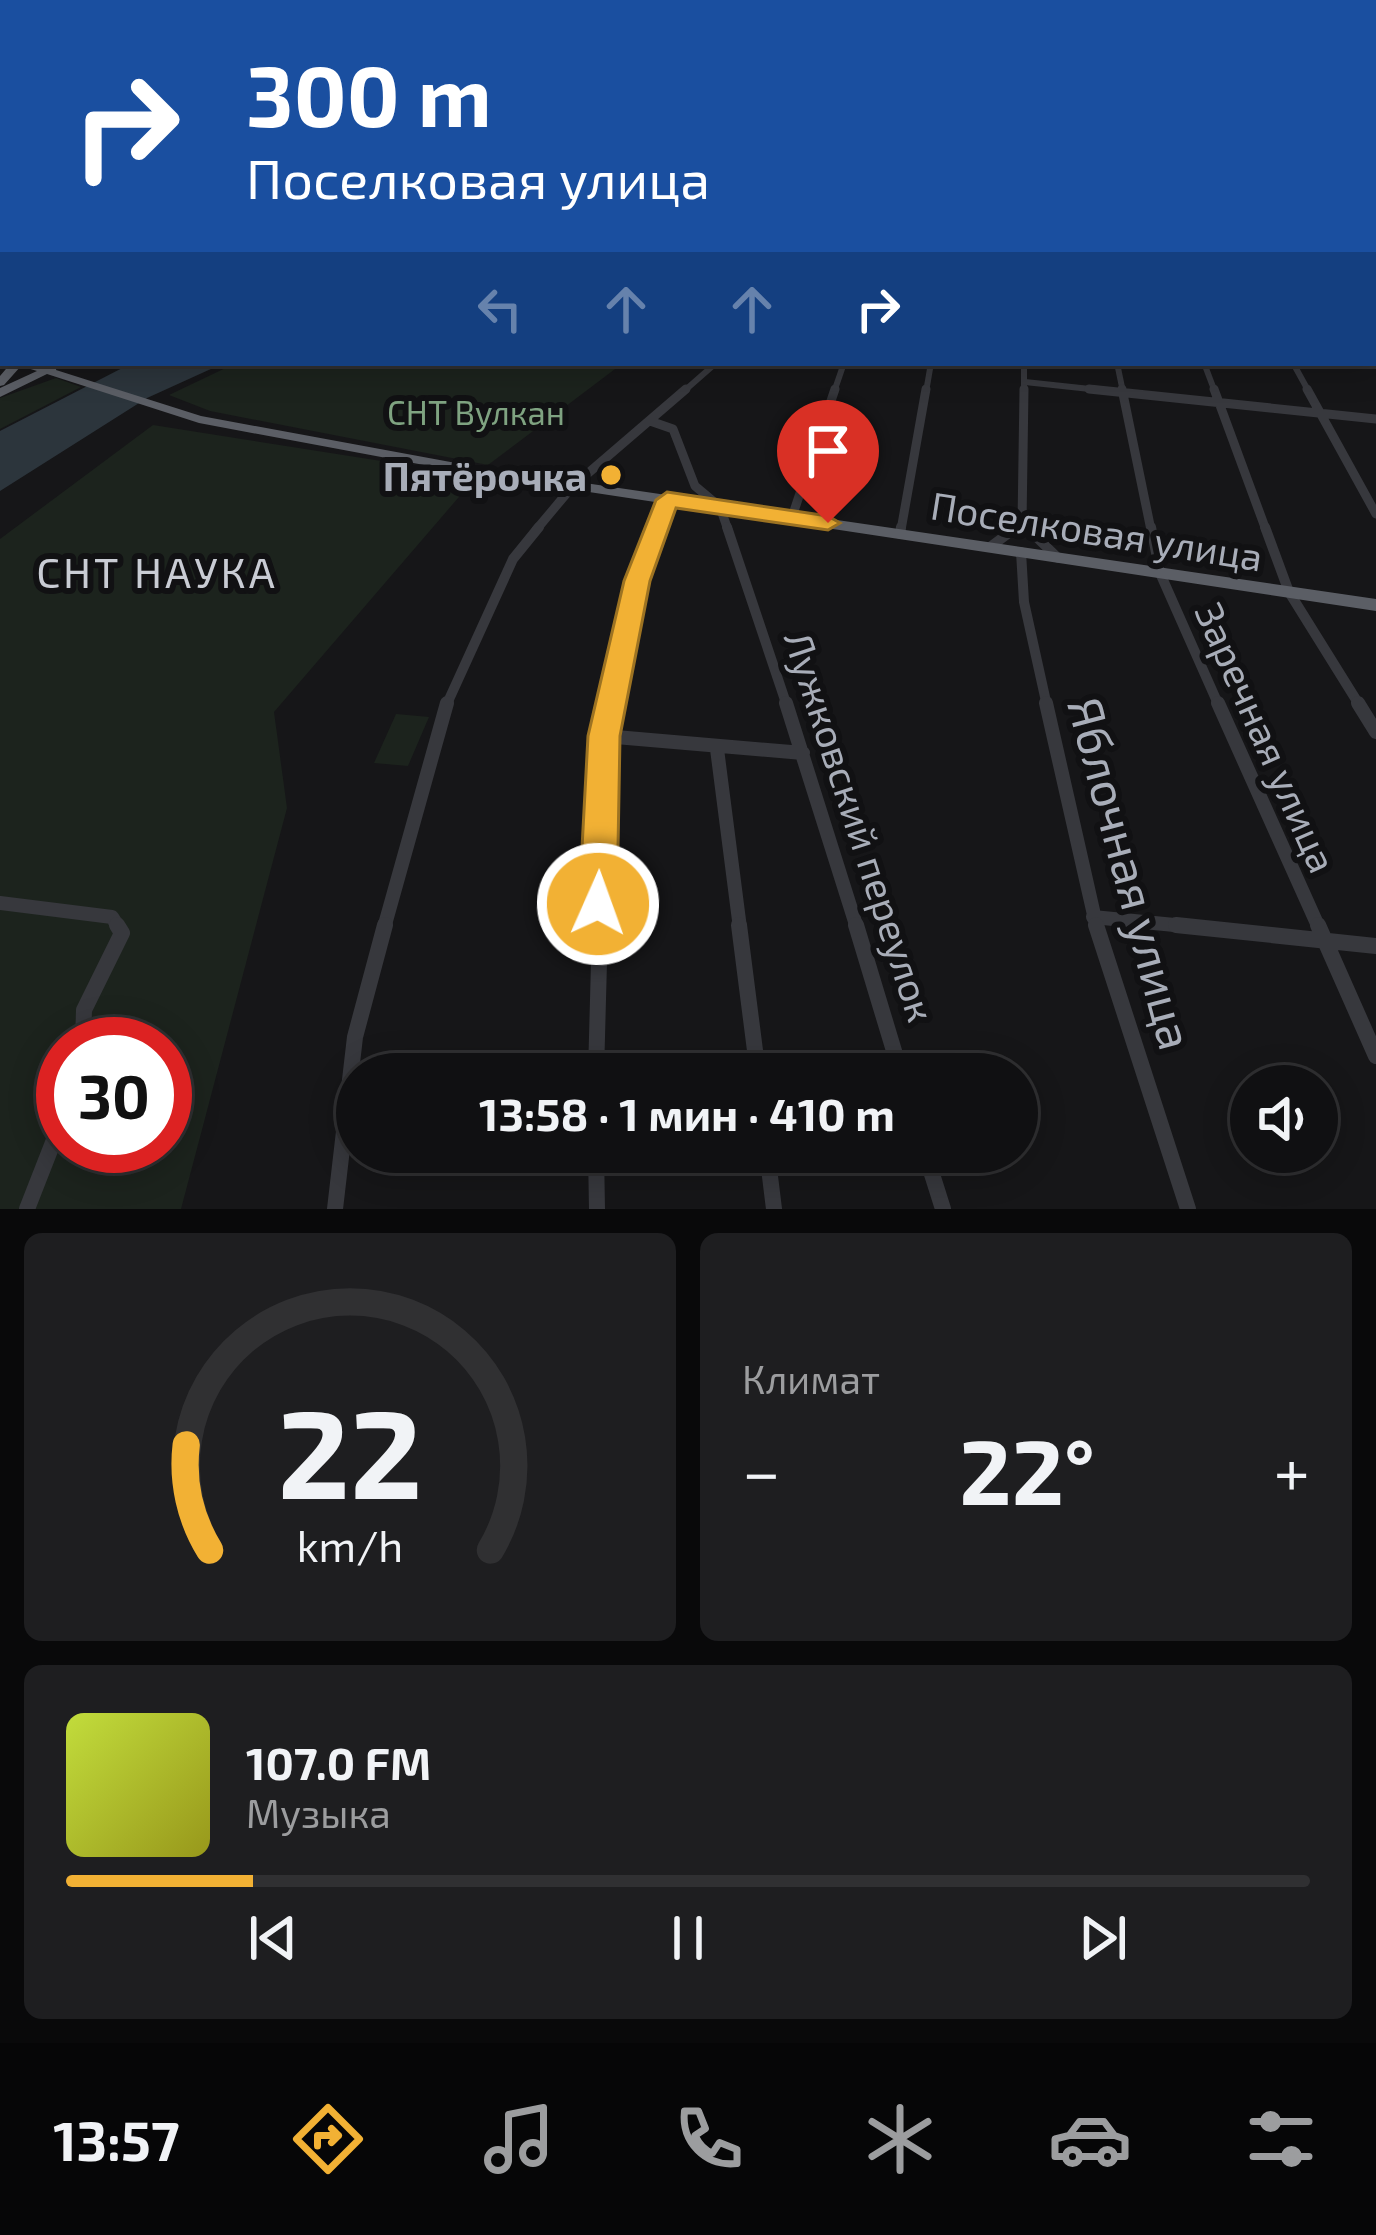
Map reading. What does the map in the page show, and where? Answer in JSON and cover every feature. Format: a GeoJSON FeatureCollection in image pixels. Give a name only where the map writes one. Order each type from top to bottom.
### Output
{"type":"FeatureCollection","features":[{"type":"Feature","properties":{"kind":"highway"},"geometry":{"type":"LineString","coordinates":[[0,393],[7,385],[60,369]]}},
{"type":"Feature","properties":{"kind":"highway","name":"Поселковая улица"},"geometry":{"type":"LineString","coordinates":[[60,369],[169,411],[572,487],[1376,605]]}},
{"type":"Feature","properties":{"kind":"street"},"geometry":{"type":"LineString","coordinates":[[335,1209],[355,1037],[439,724],[476,632],[513,559],[572,487],[713,366]]}},
{"type":"Feature","properties":{"kind":"street"},"geometry":{"type":"LineString","coordinates":[[792,518],[843,366]]}},
{"type":"Feature","properties":{"kind":"street"},"geometry":{"type":"LineString","coordinates":[[900,534],[930,366]]}},
{"type":"Feature","properties":{"kind":"street"},"geometry":{"type":"LineString","coordinates":[[1024,366],[1022,524],[1058,557]]}},
{"type":"Feature","properties":{"kind":"street","name":"Заречная улица"},"geometry":{"type":"LineString","coordinates":[[1118,366],[1160,573],[1376,1056]]}},
{"type":"Feature","properties":{"kind":"street"},"geometry":{"type":"LineString","coordinates":[[1205,366],[1289,592],[1376,732]]}},
{"type":"Feature","properties":{"kind":"street"},"geometry":{"type":"LineString","coordinates":[[1295,366],[1376,514]]}},
{"type":"Feature","properties":{"kind":"street"},"geometry":{"type":"LineString","coordinates":[[1025,382],[1376,419]]}},
{"type":"Feature","properties":{"kind":"street","name":"Лужковский переулок"},"geometry":{"type":"LineString","coordinates":[[650,421],[673,429],[695,486],[720,507],[803,752],[895,1053]]}},
{"type":"Feature","properties":{"kind":"street"},"geometry":{"type":"LineString","coordinates":[[596,1053],[604,736],[637,581],[667,500]]}},
{"type":"Feature","properties":{"kind":"street"},"geometry":{"type":"LineString","coordinates":[[989,547],[1022,524]]}},
{"type":"Feature","properties":{"kind":"street","name":"Яблочная улица"},"geometry":{"type":"LineString","coordinates":[[1021,552],[1024,602],[1093,917],[1188,1209]]}},
{"type":"Feature","properties":{"kind":"street"},"geometry":{"type":"LineString","coordinates":[[604,736],[803,752]]}},
{"type":"Feature","properties":{"kind":"street"},"geometry":{"type":"LineString","coordinates":[[717,748],[755,1053]]}},
{"type":"Feature","properties":{"kind":"street"},"geometry":{"type":"LineString","coordinates":[[0,903],[112,917],[122,933],[84,1017]]}},
{"type":"Feature","properties":{"kind":"street"},"geometry":{"type":"LineString","coordinates":[[1093,917],[1376,946]]}},
{"type":"Feature","properties":{"kind":"street"},"geometry":{"type":"LineString","coordinates":[[27,1209],[41,1173]]}},
{"type":"Feature","properties":{"kind":"street"},"geometry":{"type":"LineString","coordinates":[[596,1173],[597,1209]]}},
{"type":"Feature","properties":{"kind":"street"},"geometry":{"type":"LineString","coordinates":[[770,1173],[774,1209]]}},
{"type":"Feature","properties":{"kind":"street"},"geometry":{"type":"LineString","coordinates":[[932,1173],[943,1209]]}},
{"type":"Feature","properties":{"kind":"green space","name":"СНТ Вулкан"},"geometry":{"type":"Polygon","coordinates":[[[230,366],[619,366],[488,465],[210,411],[169,395],[230,366]]]}},
{"type":"Feature","properties":{"kind":"green space"},"geometry":{"type":"Polygon","coordinates":[[[56,378],[81,387],[0,429],[0,398],[56,378]]]}},
{"type":"Feature","properties":{"kind":"green space"},"geometry":{"type":"Polygon","coordinates":[[[153,425],[477,476],[274,712],[287,808],[192,1167],[192,1017],[36,1017],[36,1173],[191,1173],[181,1209],[0,1209],[0,539],[153,425]]]}},
{"type":"Feature","properties":{"kind":"green space"},"geometry":{"type":"Polygon","coordinates":[[[396,714],[429,717],[408,766],[374,763],[396,714]]]}},
{"type":"Feature","properties":{"kind":"shaded area"},"geometry":{"type":"Polygon","coordinates":[[[126,366],[217,366],[147,398],[0,491],[0,431],[126,366]]]}},
{"type":"Feature","properties":{"kind":"place","name":"Пятёрочка"},"geometry":{"type":"Point","coordinates":[611,475]}},
{"type":"Feature","properties":{"kind":"district","name":"СНТ НАУКА"},"geometry":{"type":"Point","coordinates":[157,571]}},
{"type":"Feature","properties":{"kind":"route"},"geometry":{"type":"LineString","coordinates":[[598,904],[604,736],[637,581],[667,500],[828,523]]}}]}
